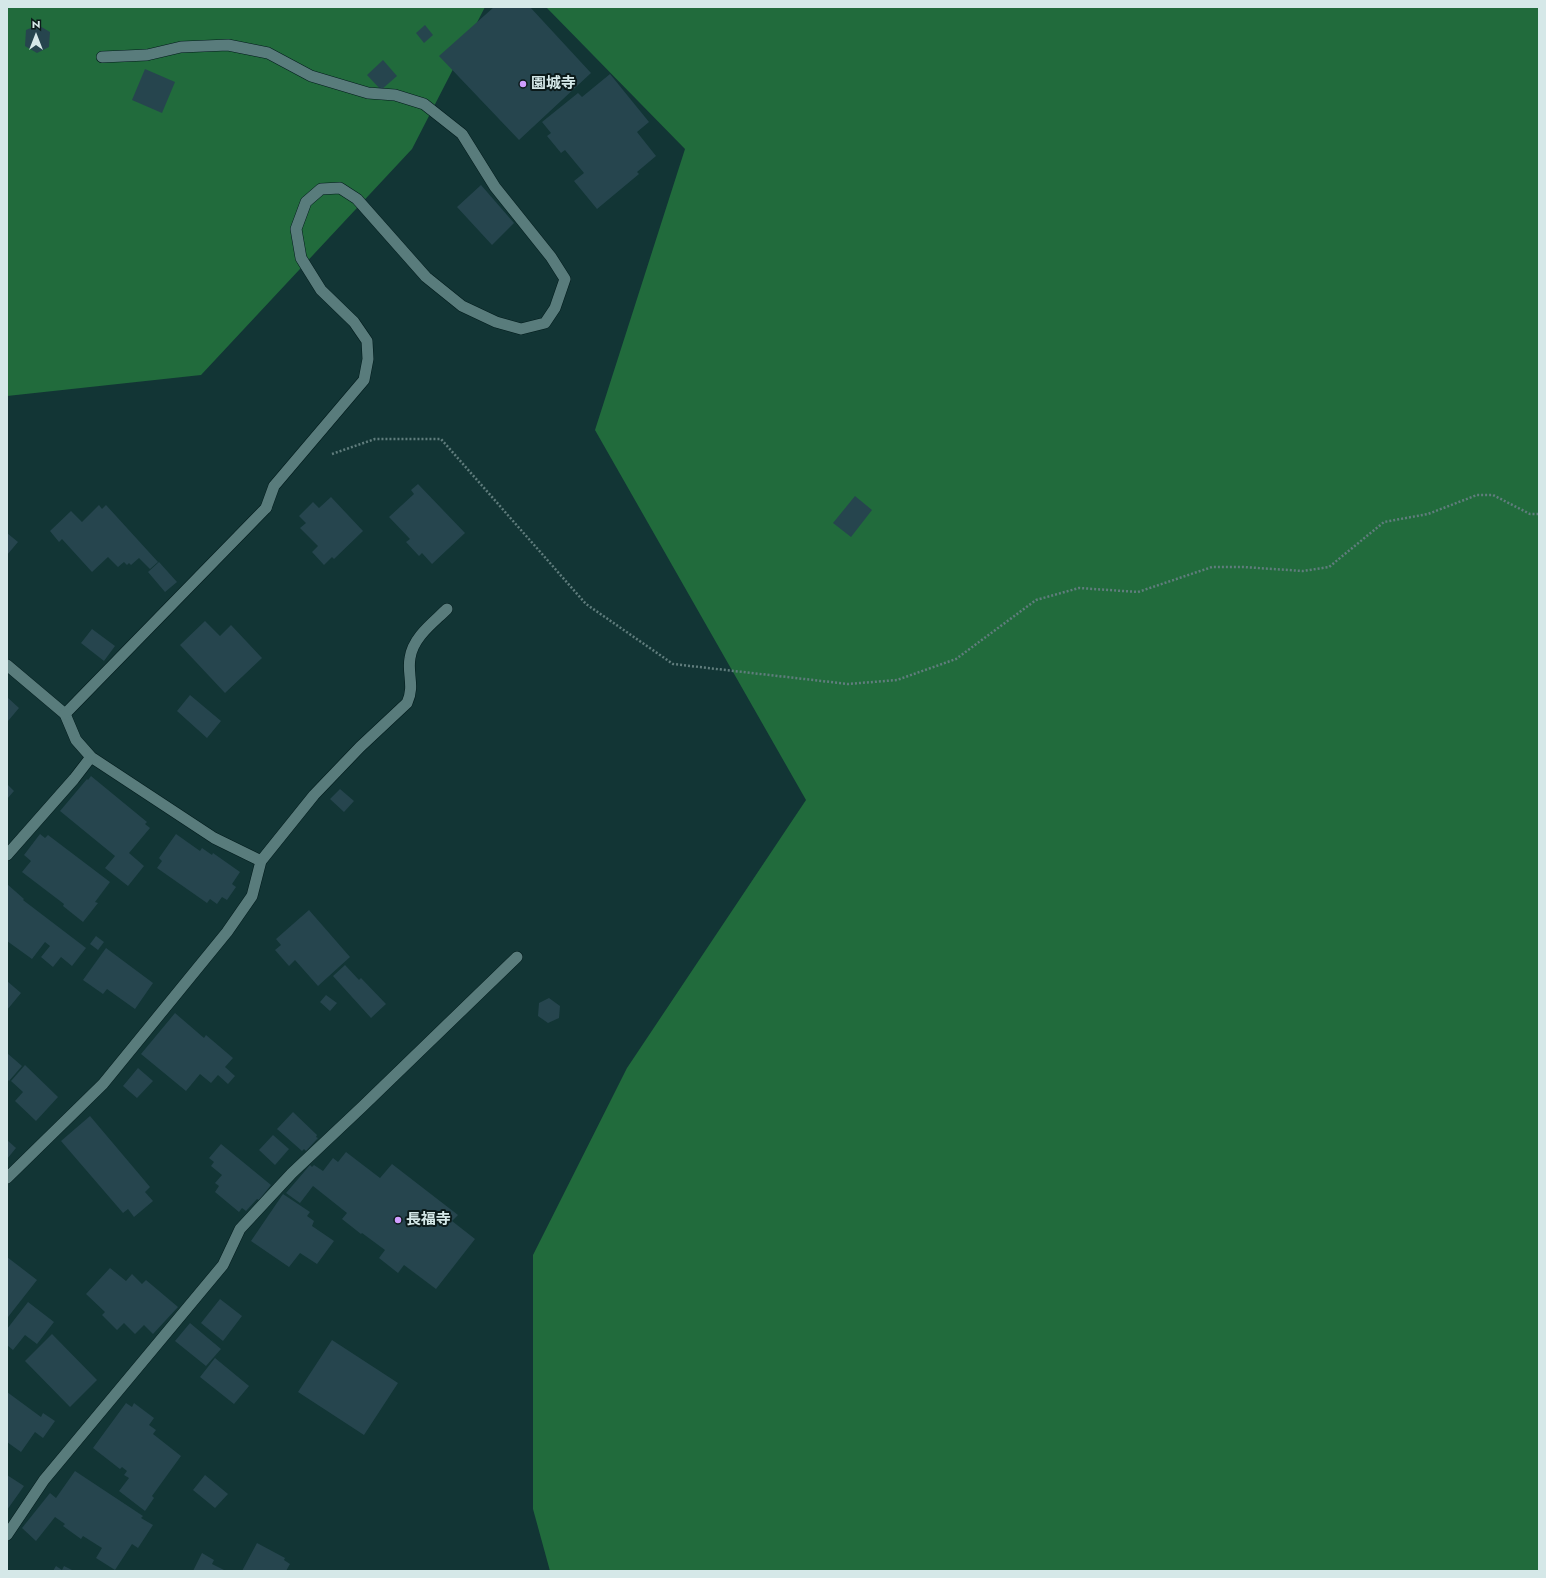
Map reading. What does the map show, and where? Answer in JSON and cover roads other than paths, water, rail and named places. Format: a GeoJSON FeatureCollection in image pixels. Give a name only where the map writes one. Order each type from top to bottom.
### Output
{"type":"FeatureCollection","features":[{"type":"Feature","properties":{"kind":"street"},"geometry":{"type":"LineString","coordinates":[[65,714],[266,508],[274,486],[364,380],[368,359],[367,341],[354,322],[321,290],[301,258],[296,229],[306,202],[322,189],[340,188],[357,199],[426,277],[462,306],[496,322],[521,329],[545,323],[555,308],[565,279],[551,257],[495,187],[462,134],[424,104],[395,95],[368,93],[311,76],[268,53],[228,45],[181,47],[147,55],[102,57]]}},
{"type":"Feature","properties":{"kind":"street"},"geometry":{"type":"LineString","coordinates":[[7,1178],[103,1084],[217,944],[252,896],[261,861],[314,796],[360,747],[408,703],[411,694],[410,658],[416,641],[447,609]]}},
{"type":"Feature","properties":{"kind":"street"},"geometry":{"type":"LineString","coordinates":[[7,665],[65,714],[76,740],[91,757],[214,838],[261,861]]}},
{"type":"Feature","properties":{"kind":"street"},"geometry":{"type":"LineString","coordinates":[[7,855],[74,779],[91,757]]}},
{"type":"Feature","properties":{"kind":"street"},"geometry":{"type":"LineString","coordinates":[[7,1535],[44,1480],[223,1265],[240,1229],[292,1173],[517,957]]}},
{"type":"Feature","properties":{"kind":"place","name":"園城寺"},"geometry":{"type":"Point","coordinates":[523,84]}},
{"type":"Feature","properties":{"kind":"place","name":"長福寺"},"geometry":{"type":"Point","coordinates":[398,1220]}}]}
